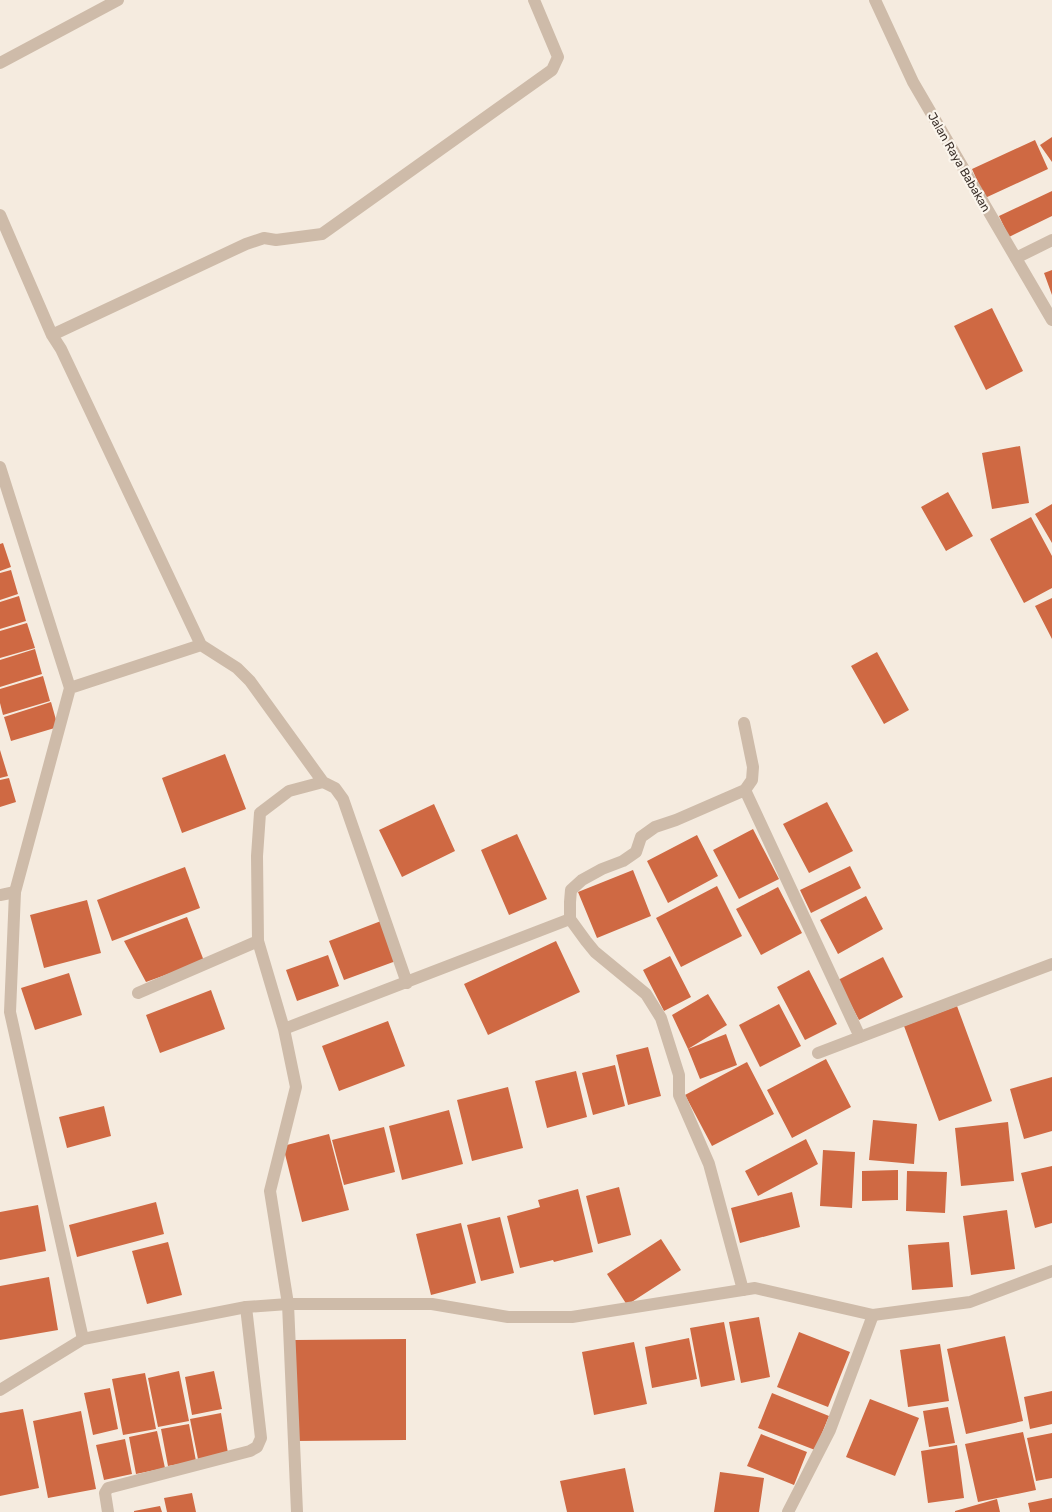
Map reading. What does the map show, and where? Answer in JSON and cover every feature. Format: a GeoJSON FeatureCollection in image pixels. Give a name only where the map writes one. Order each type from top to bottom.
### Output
{"type":"FeatureCollection","features":[{"type":"Feature","properties":{"kind":"street"},"geometry":{"type":"LineString","coordinates":[[0,63],[118,0]]}},
{"type":"Feature","properties":{"kind":"street"},"geometry":{"type":"LineString","coordinates":[[52,334],[246,244],[264,238],[276,240],[322,234],[552,70],[558,57],[534,0]]}},
{"type":"Feature","properties":{"kind":"street","name":"Jalan Raya Babakan"},"geometry":{"type":"LineString","coordinates":[[875,0],[913,82],[1052,320]]}},
{"type":"Feature","properties":{"kind":"street"},"geometry":{"type":"LineString","coordinates":[[0,215],[52,334],[201,645],[237,668],[250,681],[323,782],[335,788],[343,799],[407,983]]}},
{"type":"Feature","properties":{"kind":"street"},"geometry":{"type":"LineString","coordinates":[[1016,258],[1052,240]]}},
{"type":"Feature","properties":{"kind":"street"},"geometry":{"type":"LineString","coordinates":[[0,466],[70,688],[15,892],[10,1012],[83,1339]]}},
{"type":"Feature","properties":{"kind":"street"},"geometry":{"type":"LineString","coordinates":[[70,688],[201,645]]}},
{"type":"Feature","properties":{"kind":"street"},"geometry":{"type":"LineString","coordinates":[[743,1290],[709,1164],[679,1095],[679,1074],[661,1018],[646,994],[595,952],[570,919],[572,890],[582,880],[602,869],[623,862],[636,852],[641,837],[655,827],[676,820],[745,790],[752,780],[753,767],[744,723]]}},
{"type":"Feature","properties":{"kind":"street"},"geometry":{"type":"LineString","coordinates":[[297,1512],[288,1304],[270,1191],[296,1087],[284,1030],[258,942],[257,856],[260,812],[289,791],[323,782]]}},
{"type":"Feature","properties":{"kind":"street"},"geometry":{"type":"LineString","coordinates":[[745,790],[860,1037]]}},
{"type":"Feature","properties":{"kind":"street"},"geometry":{"type":"LineString","coordinates":[[0,895],[15,892]]}},
{"type":"Feature","properties":{"kind":"street"},"geometry":{"type":"LineString","coordinates":[[284,1030],[570,919]]}},
{"type":"Feature","properties":{"kind":"street"},"geometry":{"type":"LineString","coordinates":[[138,993],[258,942]]}},
{"type":"Feature","properties":{"kind":"street"},"geometry":{"type":"LineString","coordinates":[[818,1053],[1052,964]]}},
{"type":"Feature","properties":{"kind":"street"},"geometry":{"type":"LineString","coordinates":[[0,1390],[83,1339],[246,1307],[288,1304],[432,1304],[508,1317],[572,1317],[755,1288],[873,1315],[970,1302],[1052,1271]]}},
{"type":"Feature","properties":{"kind":"street"},"geometry":{"type":"LineString","coordinates":[[108,1512],[105,1493],[108,1488],[250,1451],[257,1447],[261,1438],[246,1307]]}},
{"type":"Feature","properties":{"kind":"street"},"geometry":{"type":"LineString","coordinates":[[788,1512],[830,1430],[873,1315]]}},
{"type":"Feature","properties":{"kind":"building"},"geometry":{"type":"Polygon","coordinates":[[[1052,137],[1052,162],[1040,145],[1052,137]]]}},
{"type":"Feature","properties":{"kind":"building"},"geometry":{"type":"Polygon","coordinates":[[[1035,140],[1048,169],[985,198],[972,169],[1035,140]]]}},
{"type":"Feature","properties":{"kind":"building"},"geometry":{"type":"Polygon","coordinates":[[[1052,191],[1052,216],[1009,237],[999,216],[1052,191]]]}},
{"type":"Feature","properties":{"kind":"building"},"geometry":{"type":"Polygon","coordinates":[[[1052,270],[1052,295],[1044,273],[1052,270]]]}},
{"type":"Feature","properties":{"kind":"building"},"geometry":{"type":"Polygon","coordinates":[[[992,308],[1023,371],[986,390],[954,326],[992,308]]]}},
{"type":"Feature","properties":{"kind":"building"},"geometry":{"type":"Polygon","coordinates":[[[1020,446],[1029,503],[992,509],[982,453],[1020,446]]]}},
{"type":"Feature","properties":{"kind":"building"},"geometry":{"type":"Polygon","coordinates":[[[948,492],[973,536],[946,551],[921,507],[948,492]]]}},
{"type":"Feature","properties":{"kind":"building"},"geometry":{"type":"Polygon","coordinates":[[[1052,504],[1052,543],[1035,514],[1052,504]]]}},
{"type":"Feature","properties":{"kind":"building"},"geometry":{"type":"Polygon","coordinates":[[[1031,517],[1052,556],[1052,588],[1024,603],[990,539],[1031,517]]]}},
{"type":"Feature","properties":{"kind":"building"},"geometry":{"type":"Polygon","coordinates":[[[3,543],[11,567],[0,571],[0,544],[3,543]]]}},
{"type":"Feature","properties":{"kind":"building"},"geometry":{"type":"Polygon","coordinates":[[[11,570],[18,594],[0,600],[0,573],[11,570]]]}},
{"type":"Feature","properties":{"kind":"building"},"geometry":{"type":"Polygon","coordinates":[[[19,596],[26,621],[0,629],[0,602],[19,596]]]}},
{"type":"Feature","properties":{"kind":"building"},"geometry":{"type":"Polygon","coordinates":[[[1052,598],[1052,639],[1035,606],[1052,598]]]}},
{"type":"Feature","properties":{"kind":"building"},"geometry":{"type":"Polygon","coordinates":[[[27,623],[35,648],[0,658],[0,631],[27,623]]]}},
{"type":"Feature","properties":{"kind":"building"},"geometry":{"type":"Polygon","coordinates":[[[35,649],[42,674],[0,687],[0,660],[35,649]]]}},
{"type":"Feature","properties":{"kind":"building"},"geometry":{"type":"Polygon","coordinates":[[[877,652],[909,710],[884,724],[851,666],[877,652]]]}},
{"type":"Feature","properties":{"kind":"building"},"geometry":{"type":"Polygon","coordinates":[[[43,676],[50,701],[3,715],[0,703],[0,689],[43,676]]]}},
{"type":"Feature","properties":{"kind":"building"},"geometry":{"type":"Polygon","coordinates":[[[51,702],[58,727],[11,741],[4,717],[51,702]]]}},
{"type":"Feature","properties":{"kind":"building"},"geometry":{"type":"Polygon","coordinates":[[[0,750],[8,776],[0,778],[0,750]]]}},
{"type":"Feature","properties":{"kind":"building"},"geometry":{"type":"Polygon","coordinates":[[[225,754],[246,809],[182,833],[162,778],[225,754]]]}},
{"type":"Feature","properties":{"kind":"building"},"geometry":{"type":"Polygon","coordinates":[[[9,778],[16,802],[0,807],[0,780],[9,778]]]}},
{"type":"Feature","properties":{"kind":"building"},"geometry":{"type":"Polygon","coordinates":[[[827,802],[853,851],[809,873],[783,824],[827,802]]]}},
{"type":"Feature","properties":{"kind":"building"},"geometry":{"type":"Polygon","coordinates":[[[434,804],[455,851],[402,877],[379,830],[434,804]]]}},
{"type":"Feature","properties":{"kind":"building"},"geometry":{"type":"Polygon","coordinates":[[[753,829],[779,879],[739,899],[713,850],[753,829]]]}},
{"type":"Feature","properties":{"kind":"building"},"geometry":{"type":"Polygon","coordinates":[[[517,834],[547,899],[509,915],[481,850],[517,834]]]}},
{"type":"Feature","properties":{"kind":"building"},"geometry":{"type":"Polygon","coordinates":[[[697,835],[718,876],[668,903],[647,861],[697,835]]]}},
{"type":"Feature","properties":{"kind":"building"},"geometry":{"type":"Polygon","coordinates":[[[850,866],[861,888],[811,913],[800,890],[850,866]]]}},
{"type":"Feature","properties":{"kind":"building"},"geometry":{"type":"Polygon","coordinates":[[[185,867],[200,908],[112,941],[97,900],[185,867]]]}},
{"type":"Feature","properties":{"kind":"building"},"geometry":{"type":"Polygon","coordinates":[[[633,870],[651,916],[597,938],[578,892],[633,870]]]}},
{"type":"Feature","properties":{"kind":"building"},"geometry":{"type":"Polygon","coordinates":[[[717,886],[742,936],[681,967],[656,918],[717,886]]]}},
{"type":"Feature","properties":{"kind":"building"},"geometry":{"type":"Polygon","coordinates":[[[778,887],[802,933],[761,955],[736,909],[778,887]]]}},
{"type":"Feature","properties":{"kind":"building"},"geometry":{"type":"Polygon","coordinates":[[[866,896],[883,929],[838,954],[820,920],[866,896]]]}},
{"type":"Feature","properties":{"kind":"building"},"geometry":{"type":"Polygon","coordinates":[[[87,900],[101,953],[44,968],[30,915],[87,900]]]}},
{"type":"Feature","properties":{"kind":"building"},"geometry":{"type":"Polygon","coordinates":[[[187,917],[204,961],[146,982],[124,941],[187,917]]]}},
{"type":"Feature","properties":{"kind":"building"},"geometry":{"type":"Polygon","coordinates":[[[381,921],[396,961],[344,980],[329,941],[381,921]]]}},
{"type":"Feature","properties":{"kind":"building"},"geometry":{"type":"Polygon","coordinates":[[[556,941],[580,992],[488,1035],[464,984],[556,941]]]}},
{"type":"Feature","properties":{"kind":"building"},"geometry":{"type":"Polygon","coordinates":[[[328,955],[339,986],[297,1001],[286,970],[328,955]]]}},
{"type":"Feature","properties":{"kind":"building"},"geometry":{"type":"Polygon","coordinates":[[[670,956],[691,997],[664,1011],[643,970],[670,956]]]}},
{"type":"Feature","properties":{"kind":"building"},"geometry":{"type":"Polygon","coordinates":[[[883,957],[903,997],[859,1020],[838,980],[883,957]]]}},
{"type":"Feature","properties":{"kind":"building"},"geometry":{"type":"Polygon","coordinates":[[[809,970],[837,1024],[805,1040],[777,987],[809,970]]]}},
{"type":"Feature","properties":{"kind":"building"},"geometry":{"type":"Polygon","coordinates":[[[69,973],[82,1015],[35,1030],[21,988],[69,973]]]}},
{"type":"Feature","properties":{"kind":"building"},"geometry":{"type":"Polygon","coordinates":[[[211,990],[225,1029],[160,1053],[146,1015],[211,990]]]}},
{"type":"Feature","properties":{"kind":"building"},"geometry":{"type":"Polygon","coordinates":[[[708,994],[727,1025],[688,1049],[672,1015],[708,994]]]}},
{"type":"Feature","properties":{"kind":"building"},"geometry":{"type":"Polygon","coordinates":[[[779,1004],[801,1046],[760,1067],[739,1025],[779,1004]]]}},
{"type":"Feature","properties":{"kind":"building"},"geometry":{"type":"Polygon","coordinates":[[[957,1006],[992,1101],[939,1121],[904,1026],[957,1006]]]}},
{"type":"Feature","properties":{"kind":"building"},"geometry":{"type":"Polygon","coordinates":[[[388,1021],[405,1066],[339,1091],[322,1046],[388,1021]]]}},
{"type":"Feature","properties":{"kind":"building"},"geometry":{"type":"Polygon","coordinates":[[[726,1034],[737,1065],[700,1079],[688,1049],[726,1034]]]}},
{"type":"Feature","properties":{"kind":"building"},"geometry":{"type":"Polygon","coordinates":[[[648,1047],[661,1096],[628,1105],[616,1055],[648,1047]]]}},
{"type":"Feature","properties":{"kind":"building"},"geometry":{"type":"Polygon","coordinates":[[[826,1059],[851,1107],[792,1138],[767,1090],[826,1059]]]}},
{"type":"Feature","properties":{"kind":"building"},"geometry":{"type":"Polygon","coordinates":[[[747,1062],[774,1114],[712,1146],[685,1095],[747,1062]]]}},
{"type":"Feature","properties":{"kind":"building"},"geometry":{"type":"Polygon","coordinates":[[[615,1065],[625,1106],[593,1115],[582,1073],[615,1065]]]}},
{"type":"Feature","properties":{"kind":"building"},"geometry":{"type":"Polygon","coordinates":[[[576,1071],[587,1117],[547,1128],[535,1081],[576,1071]]]}},
{"type":"Feature","properties":{"kind":"building"},"geometry":{"type":"Polygon","coordinates":[[[1052,1077],[1052,1131],[1024,1139],[1010,1089],[1052,1077]]]}},
{"type":"Feature","properties":{"kind":"building"},"geometry":{"type":"Polygon","coordinates":[[[508,1087],[523,1148],[472,1161],[457,1100],[508,1087]]]}},
{"type":"Feature","properties":{"kind":"building"},"geometry":{"type":"Polygon","coordinates":[[[104,1106],[111,1136],[67,1148],[59,1117],[104,1106]]]}},
{"type":"Feature","properties":{"kind":"building"},"geometry":{"type":"Polygon","coordinates":[[[449,1110],[463,1164],[402,1180],[389,1126],[449,1110]]]}},
{"type":"Feature","properties":{"kind":"building"},"geometry":{"type":"Polygon","coordinates":[[[873,1120],[917,1124],[914,1164],[869,1160],[873,1120]]]}},
{"type":"Feature","properties":{"kind":"building"},"geometry":{"type":"Polygon","coordinates":[[[1008,1122],[1014,1181],[961,1186],[955,1128],[1008,1122]]]}},
{"type":"Feature","properties":{"kind":"building"},"geometry":{"type":"Polygon","coordinates":[[[384,1127],[395,1172],[344,1185],[332,1140],[384,1127]]]}},
{"type":"Feature","properties":{"kind":"building"},"geometry":{"type":"Polygon","coordinates":[[[329,1134],[349,1210],[302,1222],[283,1146],[329,1134]]]}},
{"type":"Feature","properties":{"kind":"building"},"geometry":{"type":"Polygon","coordinates":[[[806,1139],[818,1164],[758,1196],[745,1171],[806,1139]]]}},
{"type":"Feature","properties":{"kind":"building"},"geometry":{"type":"Polygon","coordinates":[[[823,1150],[855,1152],[852,1208],[820,1206],[823,1150]]]}},
{"type":"Feature","properties":{"kind":"building"},"geometry":{"type":"Polygon","coordinates":[[[1052,1166],[1052,1223],[1035,1228],[1021,1173],[1052,1166]]]}},
{"type":"Feature","properties":{"kind":"building"},"geometry":{"type":"Polygon","coordinates":[[[898,1170],[898,1200],[862,1201],[862,1171],[898,1170]]]}},
{"type":"Feature","properties":{"kind":"building"},"geometry":{"type":"Polygon","coordinates":[[[907,1171],[947,1172],[945,1213],[906,1211],[907,1171]]]}},
{"type":"Feature","properties":{"kind":"building"},"geometry":{"type":"Polygon","coordinates":[[[619,1187],[631,1235],[598,1244],[586,1196],[619,1187]]]}},
{"type":"Feature","properties":{"kind":"building"},"geometry":{"type":"Polygon","coordinates":[[[578,1189],[593,1252],[520,1268],[507,1216],[540,1207],[538,1200],[578,1189]]]}},
{"type":"Feature","properties":{"kind":"building"},"geometry":{"type":"Polygon","coordinates":[[[792,1192],[800,1227],[740,1243],[731,1208],[792,1192]]]}},
{"type":"Feature","properties":{"kind":"building"},"geometry":{"type":"Polygon","coordinates":[[[156,1202],[164,1234],[77,1257],[69,1225],[156,1202]]]}},
{"type":"Feature","properties":{"kind":"building"},"geometry":{"type":"Polygon","coordinates":[[[38,1205],[46,1251],[0,1260],[0,1212],[38,1205]]]}},
{"type":"Feature","properties":{"kind":"building"},"geometry":{"type":"Polygon","coordinates":[[[1007,1210],[1015,1269],[971,1275],[963,1216],[1007,1210]]]}},
{"type":"Feature","properties":{"kind":"building"},"geometry":{"type":"Polygon","coordinates":[[[500,1217],[514,1273],[481,1281],[467,1225],[500,1217]]]}},
{"type":"Feature","properties":{"kind":"building"},"geometry":{"type":"Polygon","coordinates":[[[461,1223],[476,1283],[431,1295],[416,1234],[461,1223]]]}},
{"type":"Feature","properties":{"kind":"building"},"geometry":{"type":"Polygon","coordinates":[[[661,1239],[681,1270],[627,1305],[607,1274],[661,1239]]]}},
{"type":"Feature","properties":{"kind":"building"},"geometry":{"type":"Polygon","coordinates":[[[168,1242],[182,1295],[147,1304],[132,1251],[168,1242]]]}},
{"type":"Feature","properties":{"kind":"building"},"geometry":{"type":"Polygon","coordinates":[[[949,1242],[953,1287],[912,1290],[908,1245],[949,1242]]]}},
{"type":"Feature","properties":{"kind":"building"},"geometry":{"type":"Polygon","coordinates":[[[49,1277],[58,1330],[0,1340],[0,1286],[49,1277]]]}},
{"type":"Feature","properties":{"kind":"building"},"geometry":{"type":"Polygon","coordinates":[[[759,1317],[770,1377],[741,1383],[729,1322],[759,1317]]]}},
{"type":"Feature","properties":{"kind":"building"},"geometry":{"type":"Polygon","coordinates":[[[724,1322],[735,1380],[701,1387],[690,1328],[724,1322]]]}},
{"type":"Feature","properties":{"kind":"building"},"geometry":{"type":"Polygon","coordinates":[[[799,1332],[850,1352],[828,1407],[777,1387],[799,1332]]]}},
{"type":"Feature","properties":{"kind":"building"},"geometry":{"type":"Polygon","coordinates":[[[1005,1336],[1023,1421],[966,1434],[947,1349],[1005,1336]]]}},
{"type":"Feature","properties":{"kind":"building"},"geometry":{"type":"Polygon","coordinates":[[[689,1338],[697,1379],[652,1388],[645,1347],[689,1338]]]}},
{"type":"Feature","properties":{"kind":"building"},"geometry":{"type":"Polygon","coordinates":[[[406,1339],[406,1440],[294,1441],[295,1340],[406,1339]]]}},
{"type":"Feature","properties":{"kind":"building"},"geometry":{"type":"Polygon","coordinates":[[[634,1342],[647,1404],[594,1415],[582,1352],[634,1342]]]}},
{"type":"Feature","properties":{"kind":"building"},"geometry":{"type":"Polygon","coordinates":[[[940,1344],[949,1401],[908,1407],[900,1350],[940,1344]]]}},
{"type":"Feature","properties":{"kind":"building"},"geometry":{"type":"Polygon","coordinates":[[[179,1371],[189,1421],[158,1427],[148,1378],[179,1371]]]}},
{"type":"Feature","properties":{"kind":"building"},"geometry":{"type":"Polygon","coordinates":[[[214,1371],[222,1409],[192,1415],[185,1377],[214,1371]]]}},
{"type":"Feature","properties":{"kind":"building"},"geometry":{"type":"Polygon","coordinates":[[[145,1373],[156,1429],[123,1435],[112,1379],[145,1373]]]}},
{"type":"Feature","properties":{"kind":"building"},"geometry":{"type":"Polygon","coordinates":[[[110,1388],[118,1429],[93,1435],[84,1393],[110,1388]]]}},
{"type":"Feature","properties":{"kind":"building"},"geometry":{"type":"Polygon","coordinates":[[[1052,1391],[1052,1424],[1030,1429],[1024,1397],[1052,1391]]]}},
{"type":"Feature","properties":{"kind":"building"},"geometry":{"type":"Polygon","coordinates":[[[772,1393],[829,1416],[815,1450],[758,1428],[772,1393]]]}},
{"type":"Feature","properties":{"kind":"building"},"geometry":{"type":"Polygon","coordinates":[[[870,1399],[919,1418],[895,1476],[846,1457],[870,1399]]]}},
{"type":"Feature","properties":{"kind":"building"},"geometry":{"type":"Polygon","coordinates":[[[948,1407],[955,1443],[929,1447],[923,1411],[948,1407]]]}},
{"type":"Feature","properties":{"kind":"building"},"geometry":{"type":"Polygon","coordinates":[[[23,1409],[39,1488],[0,1496],[0,1413],[23,1409]]]}},
{"type":"Feature","properties":{"kind":"building"},"geometry":{"type":"Polygon","coordinates":[[[81,1411],[96,1489],[48,1498],[33,1421],[81,1411]]]}},
{"type":"Feature","properties":{"kind":"building"},"geometry":{"type":"Polygon","coordinates":[[[221,1413],[228,1453],[198,1459],[190,1419],[221,1413]]]}},
{"type":"Feature","properties":{"kind":"building"},"geometry":{"type":"Polygon","coordinates":[[[189,1424],[196,1461],[168,1466],[161,1429],[189,1424]]]}},
{"type":"Feature","properties":{"kind":"building"},"geometry":{"type":"Polygon","coordinates":[[[157,1431],[165,1468],[136,1474],[129,1437],[157,1431]]]}},
{"type":"Feature","properties":{"kind":"building"},"geometry":{"type":"Polygon","coordinates":[[[1023,1432],[1036,1490],[978,1502],[965,1444],[1023,1432]]]}},
{"type":"Feature","properties":{"kind":"building"},"geometry":{"type":"Polygon","coordinates":[[[1052,1433],[1052,1478],[1036,1481],[1027,1438],[1052,1433]]]}},
{"type":"Feature","properties":{"kind":"building"},"geometry":{"type":"Polygon","coordinates":[[[761,1434],[807,1452],[794,1485],[747,1466],[761,1434]]]}},
{"type":"Feature","properties":{"kind":"building"},"geometry":{"type":"Polygon","coordinates":[[[125,1439],[132,1474],[104,1480],[96,1445],[125,1439]]]}},
{"type":"Feature","properties":{"kind":"building"},"geometry":{"type":"Polygon","coordinates":[[[957,1445],[964,1498],[928,1503],[921,1451],[957,1445]]]}},
{"type":"Feature","properties":{"kind":"building"},"geometry":{"type":"Polygon","coordinates":[[[625,1468],[634,1512],[567,1512],[560,1481],[625,1468]]]}},
{"type":"Feature","properties":{"kind":"building"},"geometry":{"type":"Polygon","coordinates":[[[720,1472],[764,1478],[759,1512],[714,1512],[720,1472]]]}},
{"type":"Feature","properties":{"kind":"building"},"geometry":{"type":"Polygon","coordinates":[[[192,1493],[196,1512],[167,1512],[164,1498],[192,1493]]]}},
{"type":"Feature","properties":{"kind":"building"},"geometry":{"type":"Polygon","coordinates":[[[1052,1498],[1052,1512],[1030,1512],[1028,1503],[1052,1498]]]}},
{"type":"Feature","properties":{"kind":"building"},"geometry":{"type":"Polygon","coordinates":[[[997,1499],[1000,1512],[955,1512],[955,1511],[997,1499]]]}},
{"type":"Feature","properties":{"kind":"building"},"geometry":{"type":"Polygon","coordinates":[[[160,1506],[162,1512],[134,1512],[134,1511],[160,1506]]]}}]}
